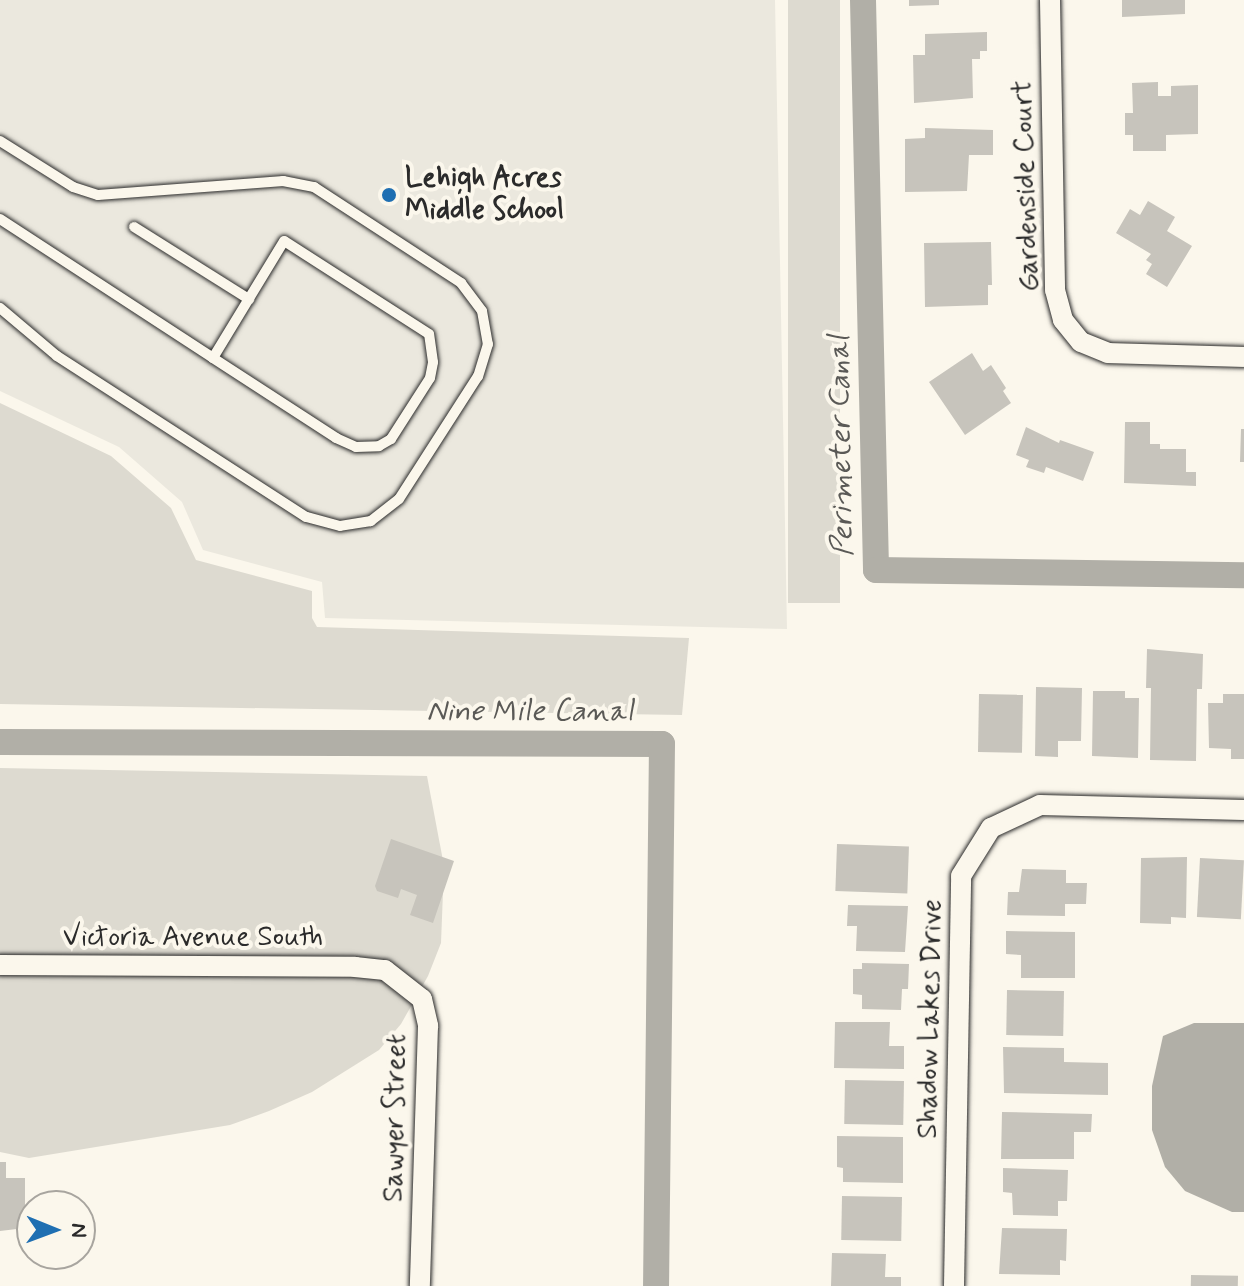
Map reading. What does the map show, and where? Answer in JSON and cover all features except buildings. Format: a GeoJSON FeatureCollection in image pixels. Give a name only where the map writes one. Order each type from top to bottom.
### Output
{"type":"FeatureCollection","features":[{"type":"Feature","properties":{"kind":"street","name":"Gardenside Court"},"geometry":{"type":"LineString","coordinates":[[1050,0],[1055,290],[1063,320],[1081,342],[1108,353],[1244,357]]}},
{"type":"Feature","properties":{"kind":"street","name":"Shadow Lakes Drive"},"geometry":{"type":"LineString","coordinates":[[954,1286],[961,876],[991,828],[1040,805],[1244,810]]}},
{"type":"Feature","properties":{"kind":"street","name":"Victoria Avenue South"},"geometry":{"type":"LineString","coordinates":[[0,965],[355,967],[385,970]]}},
{"type":"Feature","properties":{"kind":"street","name":"Sawyer Street"},"geometry":{"type":"LineString","coordinates":[[385,970],[422,999],[428,1026],[420,1286]]}},
{"type":"Feature","properties":{"kind":"lane"},"geometry":{"type":"LineString","coordinates":[[0,141],[73,187],[98,195],[283,181],[314,187],[461,283],[482,311],[488,344],[478,376],[399,499],[371,521],[340,526],[306,517],[57,356],[0,308]]}},
{"type":"Feature","properties":{"kind":"lane"},"geometry":{"type":"LineString","coordinates":[[0,219],[213,358],[356,447],[379,446],[391,439],[430,378],[432,354],[429,334],[284,241],[213,358]]}},
{"type":"Feature","properties":{"kind":"lane"},"geometry":{"type":"LineString","coordinates":[[134,227],[249,299]]}},
{"type":"Feature","properties":{"kind":"shaded area","name":"Lehigh Acres Middle School"},"geometry":{"type":"Polygon","coordinates":[[[0,0],[775,0],[787,629],[325,618],[322,582],[203,550],[182,502],[119,447],[0,391],[0,0]]]}},
{"type":"Feature","properties":{"kind":"shaded area"},"geometry":{"type":"Polygon","coordinates":[[[788,0],[840,0],[840,603],[788,603],[788,0]]]}},
{"type":"Feature","properties":{"kind":"shaded area"},"geometry":{"type":"Polygon","coordinates":[[[0,403],[111,456],[171,508],[196,560],[312,591],[312,618],[317,627],[689,638],[682,715],[0,704],[0,403]]]}},
{"type":"Feature","properties":{"kind":"shaded area"},"geometry":{"type":"Polygon","coordinates":[[[0,768],[427,776],[444,866],[441,943],[428,976],[401,1024],[379,1050],[312,1092],[269,1111],[230,1125],[29,1158],[0,1152],[0,768]]]}},
{"type":"Feature","properties":{"kind":"shaded area"},"geometry":{"type":"Polygon","coordinates":[[[1194,1023],[1244,1023],[1244,1212],[1232,1212],[1185,1191],[1165,1167],[1152,1130],[1152,1086],[1163,1036],[1194,1023]]]}},
{"type":"Feature","properties":{"kind":"waterway","name":"Perimeter Canal"},"geometry":{"type":"LineString","coordinates":[[863,0],[876,570],[1244,575]]}},
{"type":"Feature","properties":{"kind":"waterway","name":"Nine Mile Canal"},"geometry":{"type":"LineString","coordinates":[[0,742],[662,744],[656,1286]]}},
{"type":"Feature","properties":{"kind":"place","name":"Lehigh Acres Middle School"},"geometry":{"type":"Point","coordinates":[389,195]}}]}
